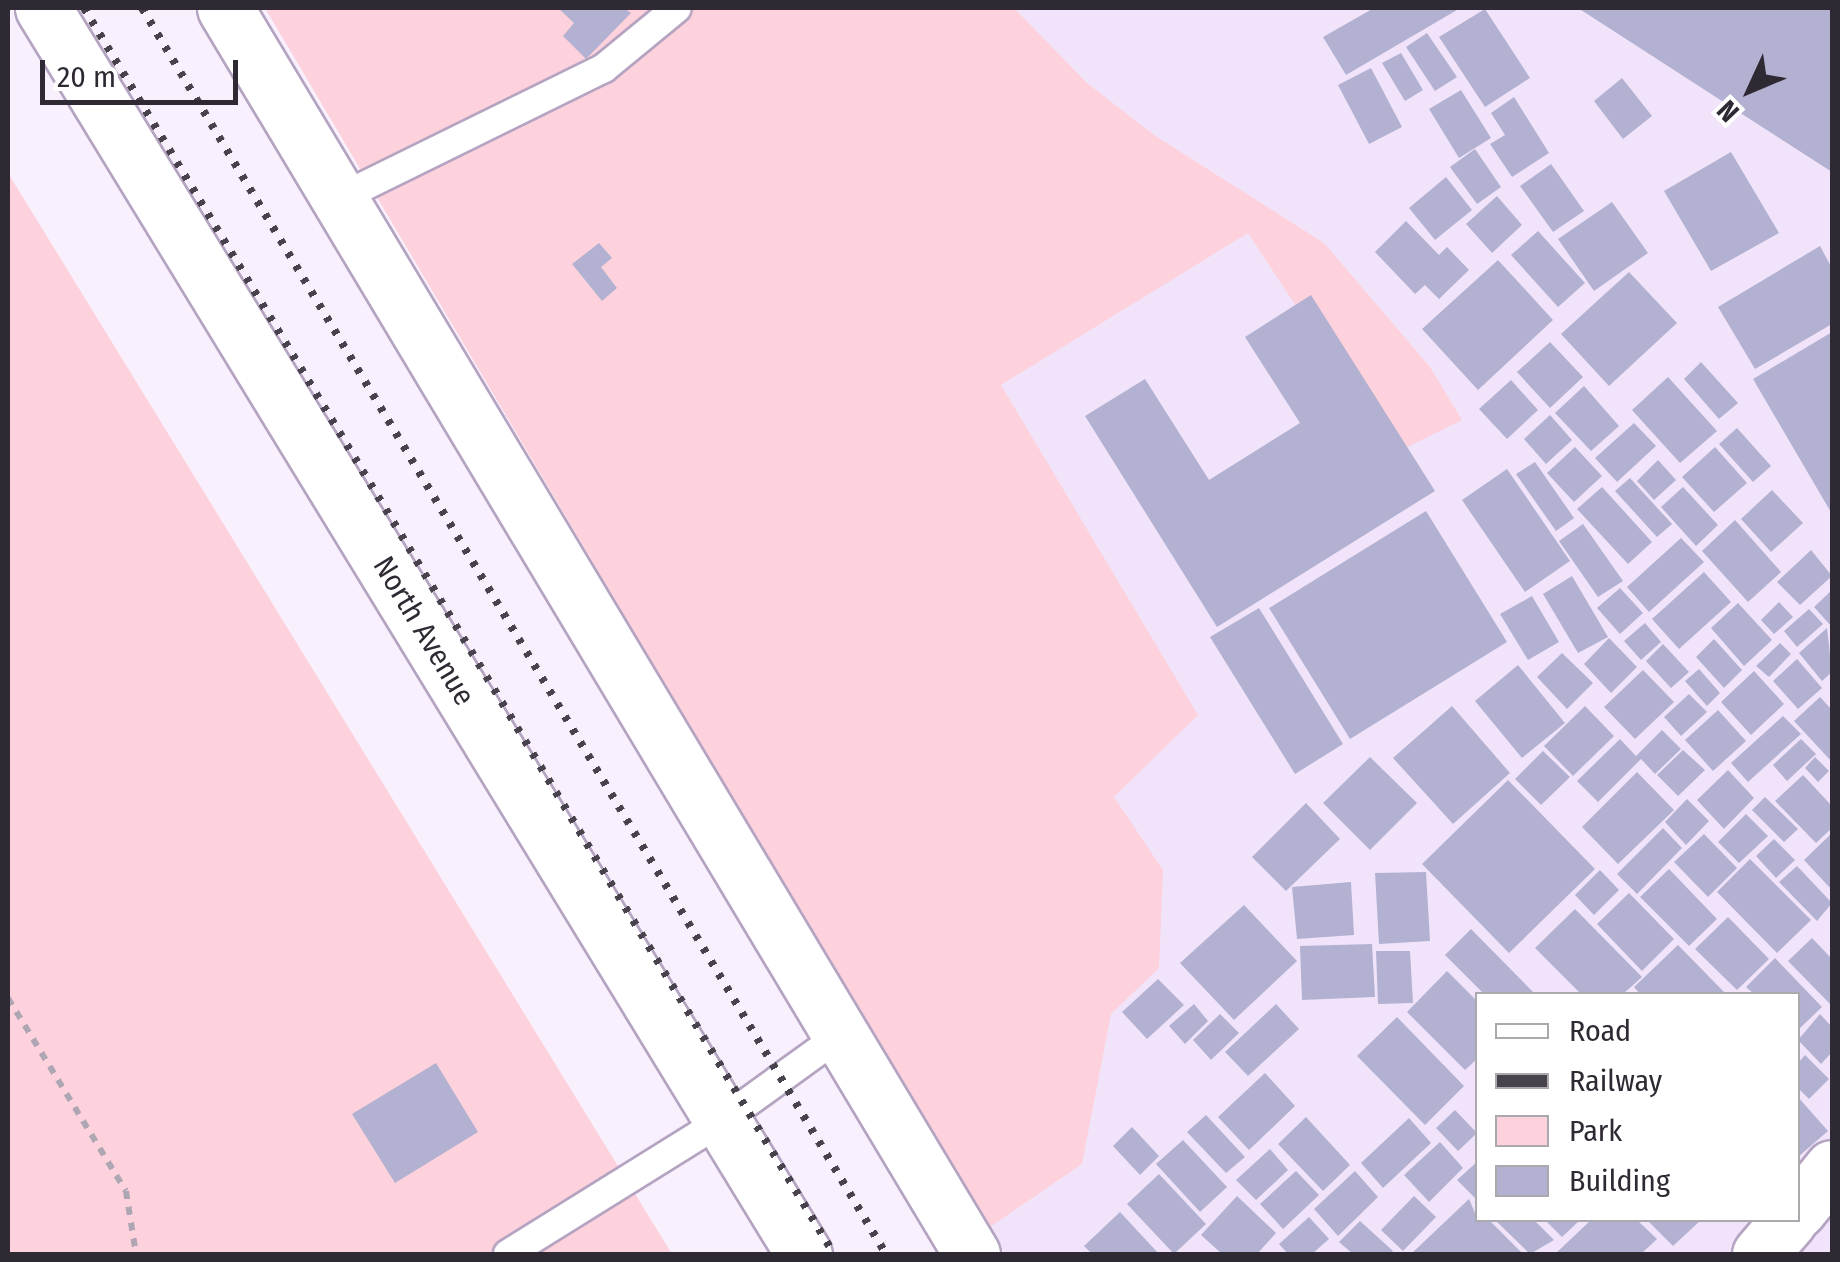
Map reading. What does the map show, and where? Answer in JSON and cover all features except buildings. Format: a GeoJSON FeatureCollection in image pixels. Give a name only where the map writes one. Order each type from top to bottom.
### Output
{"type":"FeatureCollection","features":[{"type":"Feature","properties":{"kind":"main road","name":"North Avenue"},"geometry":{"type":"LineString","coordinates":[[42,8],[804,1254]]}},
{"type":"Feature","properties":{"kind":"main road"},"geometry":{"type":"LineString","coordinates":[[225,8],[844,1033],[972,1254]]}},
{"type":"Feature","properties":{"kind":"main road"},"geometry":{"type":"LineString","coordinates":[[1800,1208],[1832,1168]]}},
{"type":"Feature","properties":{"kind":"main road"},"geometry":{"type":"LineString","coordinates":[[1760,1254],[1788,1222]]}},
{"type":"Feature","properties":{"kind":"lane"},"geometry":{"type":"LineString","coordinates":[[340,198],[604,68],[677,8]]}},
{"type":"Feature","properties":{"kind":"lane"},"geometry":{"type":"LineString","coordinates":[[508,1254],[723,1120],[844,1033]]}},
{"type":"Feature","properties":{"kind":"path"},"geometry":{"type":"LineString","coordinates":[[8,998],[126,1191],[136,1254]]}},
{"type":"Feature","properties":{"kind":"shaded area"},"geometry":{"type":"Polygon","coordinates":[[[265,8],[1832,8],[1832,1254],[1005,1254],[265,8]]]}},
{"type":"Feature","properties":{"kind":"green space"},"geometry":{"type":"Polygon","coordinates":[[[265,8],[1014,8],[1087,83],[1154,135],[1324,243],[1430,367],[1462,420],[1393,454],[1248,233],[1001,385],[1198,715],[1114,797],[1163,870],[1159,968],[1111,1014],[1082,1164],[987,1229],[265,8]]]}},
{"type":"Feature","properties":{"kind":"green space"},"geometry":{"type":"Polygon","coordinates":[[[8,173],[570,1088],[672,1254],[8,1254],[8,173]]]}},
{"type":"Feature","properties":{"kind":"railway"},"geometry":{"type":"LineString","coordinates":[[84,8],[834,1254]]}},
{"type":"Feature","properties":{"kind":"railway"},"geometry":{"type":"LineString","coordinates":[[142,8],[886,1254]]}}]}
